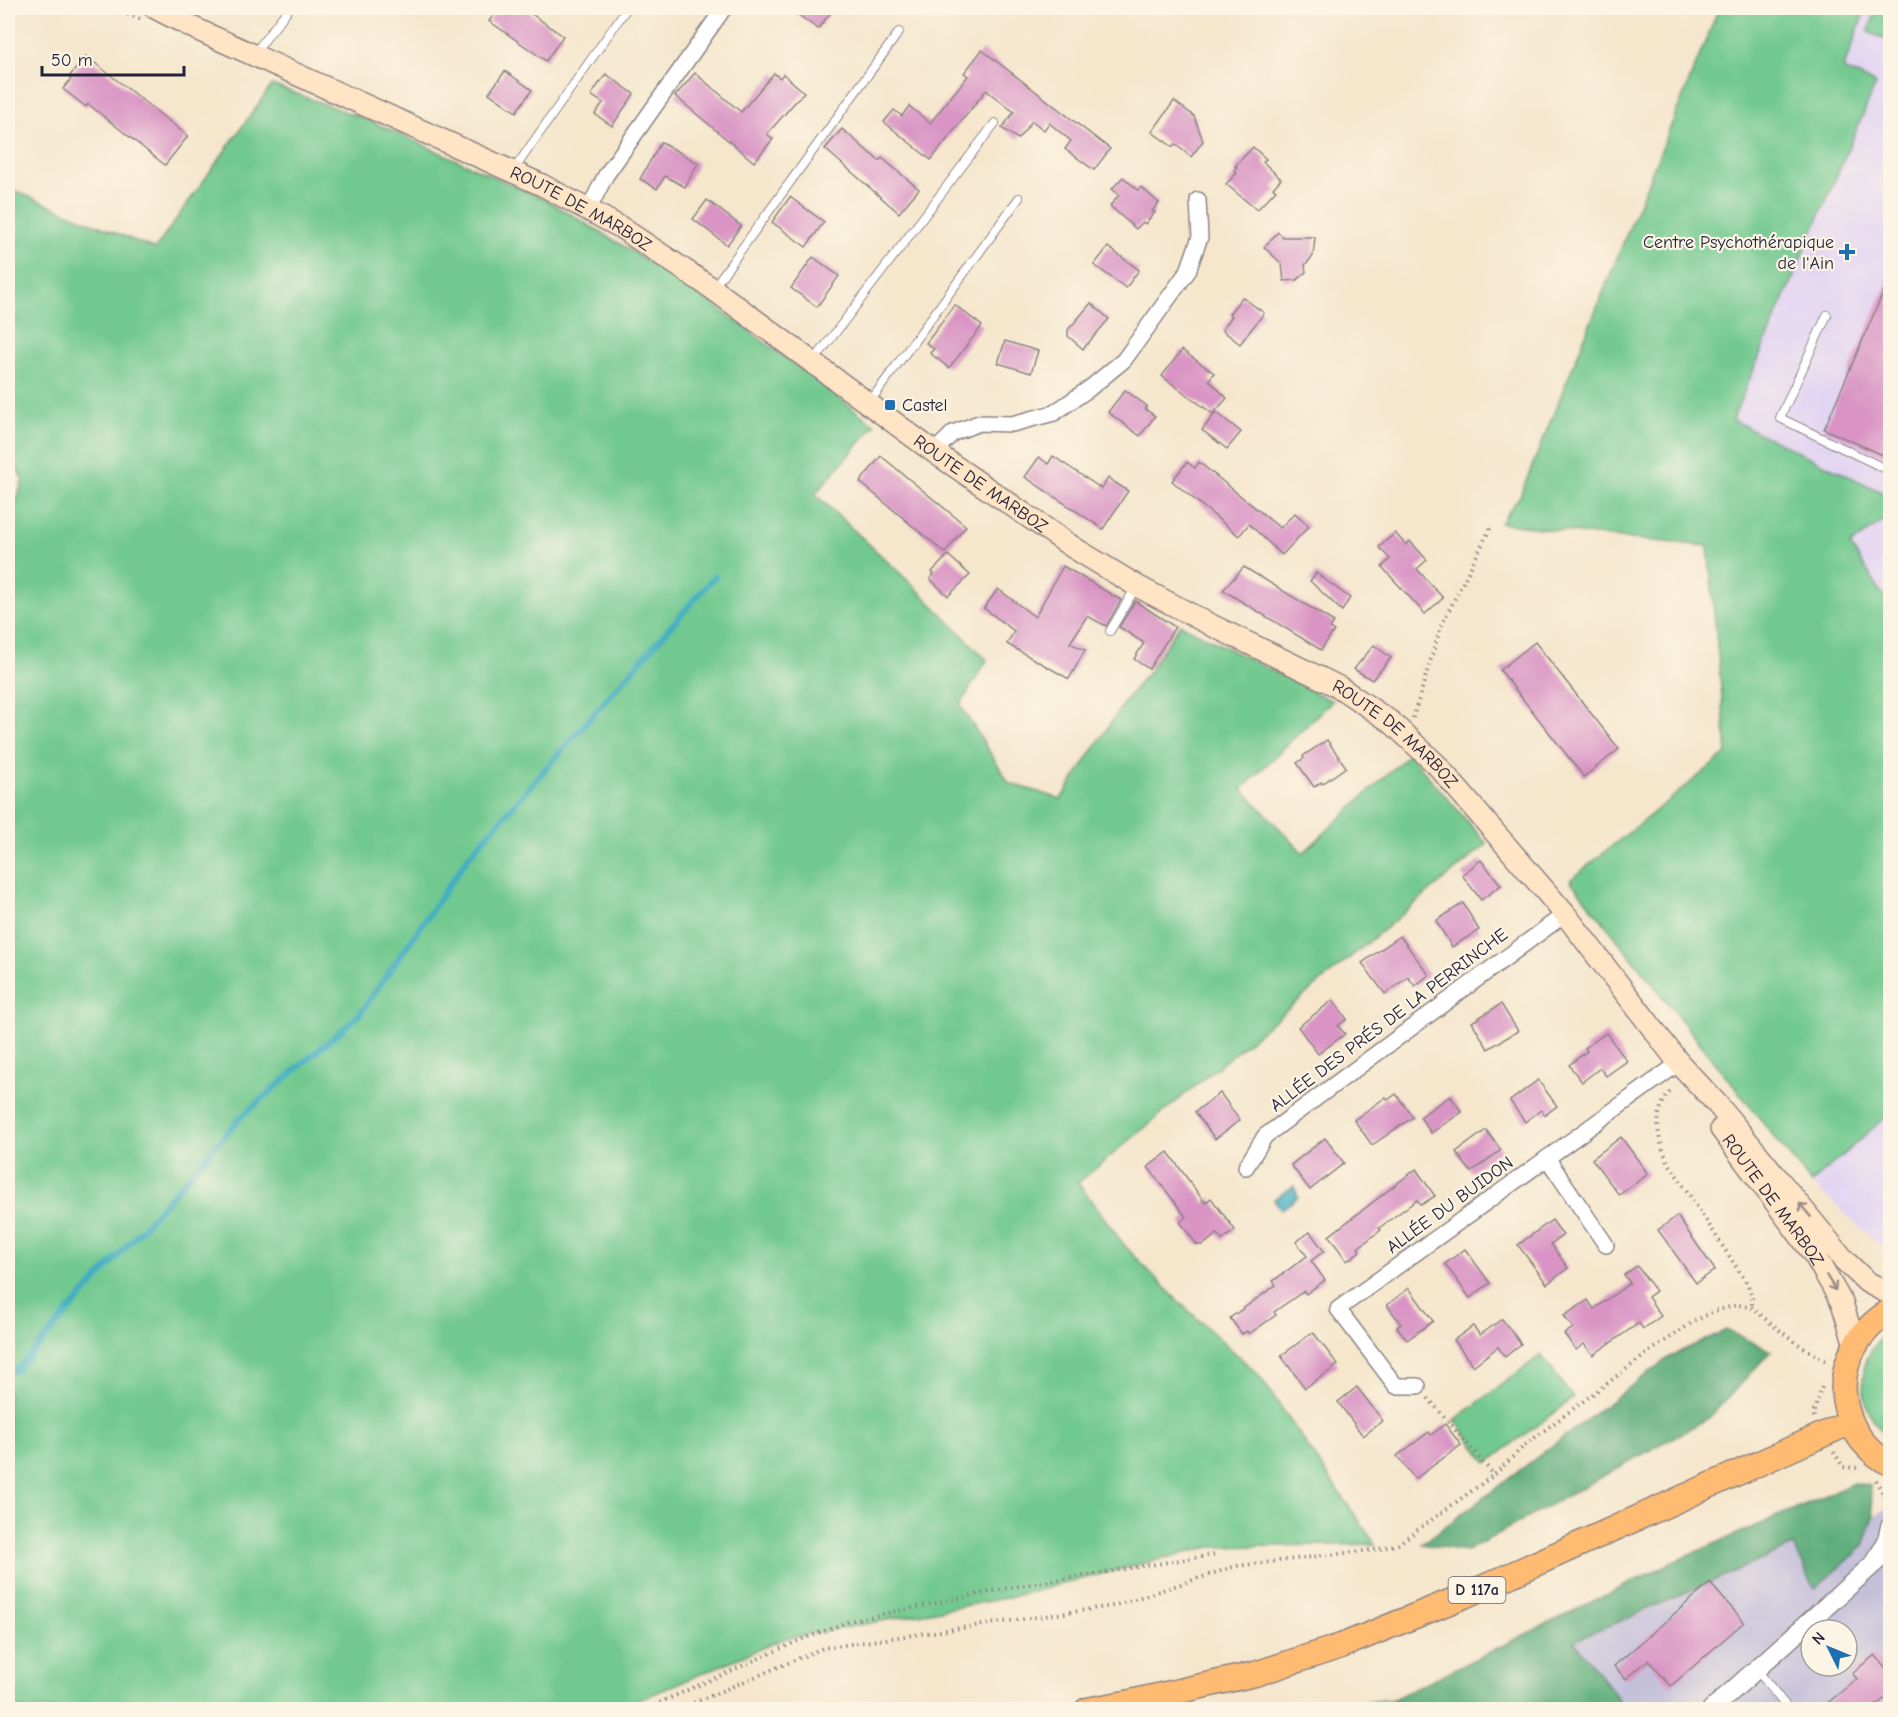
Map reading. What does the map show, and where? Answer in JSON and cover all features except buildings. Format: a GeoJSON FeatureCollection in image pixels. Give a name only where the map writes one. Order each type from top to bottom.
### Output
{"type":"FeatureCollection","features":[{"type":"Feature","properties":{"kind":"main road","name":"ROUTE DE MARBOZ"},"geometry":{"type":"LineString","coordinates":[[160,9],[198,30],[513,172],[637,237],[713,289],[934,452],[1074,548],[1137,586],[1211,625],[1339,687],[1391,722],[1436,764],[1565,914],[1815,1256],[1842,1303],[1855,1345]]}},
{"type":"Feature","properties":{"kind":"main road","name":"ROUTE DE MARBOZ"},"geometry":{"type":"LineString","coordinates":[[1674,1066],[1717,1104],[1845,1261],[1867,1281],[1890,1294]]}},
{"type":"Feature","properties":{"kind":"main road"},"geometry":{"type":"LineString","coordinates":[[1889,1468],[1860,1438],[1851,1422],[1845,1403],[1844,1383],[1847,1364],[1855,1345],[1870,1326],[1890,1311]]}},
{"type":"Feature","properties":{"kind":"main road","name":"D 117a"},"geometry":{"type":"LineString","coordinates":[[1087,1710],[1255,1674],[1341,1646],[1464,1596],[1851,1422]]}},
{"type":"Feature","properties":{"kind":"street"},"geometry":{"type":"LineString","coordinates":[[588,210],[606,175],[724,8]]}},
{"type":"Feature","properties":{"kind":"street"},"geometry":{"type":"LineString","coordinates":[[934,452],[953,433],[979,423],[1012,424],[1054,413],[1124,360],[1188,271],[1200,237],[1198,200]]}},
{"type":"Feature","properties":{"kind":"street","name":"ALLÉE DES PRÉS DE LA PERRINCHE"},"geometry":{"type":"LineString","coordinates":[[1246,1167],[1265,1136],[1565,914]]}},
{"type":"Feature","properties":{"kind":"street","name":"ALLÉE DU BUIDON"},"geometry":{"type":"LineString","coordinates":[[1418,1386],[1396,1386],[1338,1309],[1674,1066]]}},
{"type":"Feature","properties":{"kind":"street"},"geometry":{"type":"LineString","coordinates":[[1547,1158],[1606,1245]]}},
{"type":"Feature","properties":{"kind":"street"},"geometry":{"type":"LineString","coordinates":[[1872,1567],[1886,1543],[1890,1527]]}},
{"type":"Feature","properties":{"kind":"street"},"geometry":{"type":"LineString","coordinates":[[1711,1710],[1890,1549]]}},
{"type":"Feature","properties":{"kind":"lane"},"geometry":{"type":"LineString","coordinates":[[254,55],[289,8]]}},
{"type":"Feature","properties":{"kind":"lane"},"geometry":{"type":"LineString","coordinates":[[513,172],[627,8]]}},
{"type":"Feature","properties":{"kind":"lane"},"geometry":{"type":"LineString","coordinates":[[713,289],[899,32]]}},
{"type":"Feature","properties":{"kind":"lane"},"geometry":{"type":"LineString","coordinates":[[813,363],[995,123]]}},
{"type":"Feature","properties":{"kind":"lane"},"geometry":{"type":"LineString","coordinates":[[868,404],[1019,198]]}},
{"type":"Feature","properties":{"kind":"lane"},"geometry":{"type":"LineString","coordinates":[[1827,315],[1780,418],[1890,471]]}},
{"type":"Feature","properties":{"kind":"lane"},"geometry":{"type":"LineString","coordinates":[[1110,631],[1137,586]]}},
{"type":"Feature","properties":{"kind":"lane"},"geometry":{"type":"LineString","coordinates":[[1757,1670],[1789,1710]]}},
{"type":"Feature","properties":{"kind":"path"},"geometry":{"type":"LineString","coordinates":[[1407,736],[1441,626],[1492,525]]}},
{"type":"Feature","properties":{"kind":"path"},"geometry":{"type":"LineString","coordinates":[[1674,1066],[1675,1087],[1662,1106],[1659,1120],[1658,1133],[1661,1147],[1748,1285],[1752,1297],[1752,1308]]}},
{"type":"Feature","properties":{"kind":"path"},"geometry":{"type":"LineString","coordinates":[[677,1710],[823,1648],[1113,1606],[1236,1566],[1380,1550],[1398,1544],[1494,1475],[1525,1445],[1692,1322],[1727,1306],[1738,1305],[1752,1308],[1793,1341],[1829,1363],[1827,1370]]}},
{"type":"Feature","properties":{"kind":"path"},"geometry":{"type":"LineString","coordinates":[[1813,1414],[1825,1378]]}},
{"type":"Feature","properties":{"kind":"path"},"geometry":{"type":"LineString","coordinates":[[1418,1386],[1494,1475]]}},
{"type":"Feature","properties":{"kind":"path"},"geometry":{"type":"LineString","coordinates":[[1885,1498],[1890,1501]]}},
{"type":"Feature","properties":{"kind":"path"},"geometry":{"type":"LineString","coordinates":[[643,1710],[798,1641],[850,1621],[1013,1587],[1218,1554]]}},
{"type":"Feature","properties":{"kind":"shaded area","name":"Centre Psychothérapique de l'Ain"},"geometry":{"type":"Polygon","coordinates":[[[1866,8],[1890,8],[1890,496],[1732,420],[1876,85],[1843,69],[1866,8]]]}},
{"type":"Feature","properties":{"kind":"shaded area"},"geometry":{"type":"Polygon","coordinates":[[[1890,516],[1890,605],[1850,544],[1890,516]]]}},
{"type":"Feature","properties":{"kind":"shaded area"},"geometry":{"type":"Polygon","coordinates":[[[1890,1113],[1890,1254],[1811,1183],[1890,1113]]]}},
{"type":"Feature","properties":{"kind":"shaded area"},"geometry":{"type":"Polygon","coordinates":[[[1890,1506],[1890,1709],[1626,1709],[1573,1642],[1794,1546],[1815,1588],[1864,1546],[1874,1516],[1890,1506]]]}},
{"type":"Feature","properties":{"kind":"green space"},"geometry":{"type":"Polygon","coordinates":[[[1719,8],[1866,8],[1843,69],[1876,84],[1732,420],[1890,496],[1890,516],[1850,545],[1890,606],[1890,1113],[1811,1183],[1570,880],[1727,753],[1708,546],[1500,523],[1520,496],[1719,8]]]}},
{"type":"Feature","properties":{"kind":"green space"},"geometry":{"type":"Polygon","coordinates":[[[1877,8],[1890,8],[1890,41],[1868,32],[1877,8]]]}},
{"type":"Feature","properties":{"kind":"green space"},"geometry":{"type":"Polygon","coordinates":[[[272,85],[368,120],[550,202],[712,303],[875,425],[815,494],[917,589],[987,660],[960,705],[1009,783],[1061,799],[1127,698],[1150,670],[1180,624],[1332,701],[1242,789],[1303,853],[1409,754],[1487,844],[1078,1183],[1125,1246],[1177,1300],[1258,1374],[1375,1544],[1209,1547],[1006,1598],[783,1639],[618,1709],[8,1709],[8,528],[23,480],[8,453],[8,188],[155,249],[272,85]]]}},
{"type":"Feature","properties":{"kind":"green space"},"geometry":{"type":"Polygon","coordinates":[[[1726,1330],[1771,1351],[1709,1418],[1467,1551],[1422,1544],[1671,1356],[1726,1330]]]}},
{"type":"Feature","properties":{"kind":"green space"},"geometry":{"type":"Polygon","coordinates":[[[1890,1331],[1890,1439],[1871,1415],[1865,1400],[1863,1385],[1864,1369],[1869,1355],[1877,1342],[1890,1331]]]}},
{"type":"Feature","properties":{"kind":"green space"},"geometry":{"type":"Polygon","coordinates":[[[1541,1355],[1573,1398],[1487,1463],[1455,1420],[1541,1355]]]}},
{"type":"Feature","properties":{"kind":"green space"},"geometry":{"type":"Polygon","coordinates":[[[1854,1483],[1870,1486],[1874,1516],[1864,1546],[1815,1589],[1793,1546],[1574,1641],[1626,1709],[1399,1710],[1393,1699],[1673,1562],[1854,1483]]]}},
{"type":"Feature","properties":{"kind":"green space"},"geometry":{"type":"Polygon","coordinates":[[[1393,1699],[1399,1709],[1310,1710],[1321,1707],[1393,1699]]]}},
{"type":"Feature","properties":{"kind":"water"},"geometry":{"type":"Polygon","coordinates":[[[1294,1186],[1298,1197],[1281,1210],[1274,1199],[1294,1186]]]}},
{"type":"Feature","properties":{"kind":"waterway"},"geometry":{"type":"LineString","coordinates":[[8,1367],[16,1371],[241,1117],[360,1014],[469,856],[715,576]]}},
{"type":"Feature","properties":{"kind":"place","name":"Centre Psychothérapique de l'Ain"},"geometry":{"type":"Point","coordinates":[1847,252]}},
{"type":"Feature","properties":{"kind":"place","name":"Castel"},"geometry":{"type":"Point","coordinates":[890,405]}}]}
